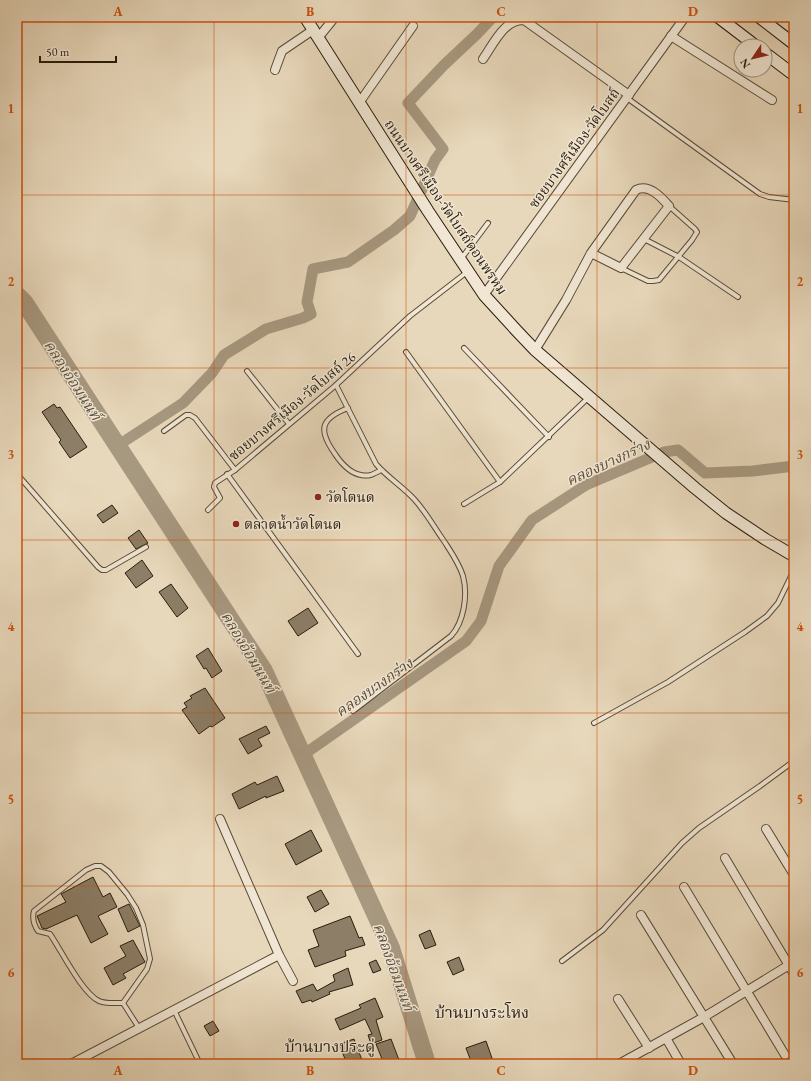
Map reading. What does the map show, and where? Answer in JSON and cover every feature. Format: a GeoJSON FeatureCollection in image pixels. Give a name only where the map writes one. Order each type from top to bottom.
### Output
{"type":"FeatureCollection","features":[{"type":"Feature","properties":{"kind":"street","name":"ถนนบางศรีเมือง-วัดโบสถ์ดอนพรหม"},"geometry":{"type":"LineString","coordinates":[[305,17],[411,186],[484,295],[535,350],[726,513],[794,556]]}},
{"type":"Feature","properties":{"kind":"street"},"geometry":{"type":"LineString","coordinates":[[275,70],[282,51],[315,34],[335,17]]}},
{"type":"Feature","properties":{"kind":"street","name":"ซอยบางศรีเมือง-วัดโบสถ์"},"geometry":{"type":"LineString","coordinates":[[484,295],[685,17]]}},
{"type":"Feature","properties":{"kind":"street"},"geometry":{"type":"LineString","coordinates":[[718,17],[746,38]]}},
{"type":"Feature","properties":{"kind":"street"},"geometry":{"type":"LineString","coordinates":[[758,17],[794,44]]}},
{"type":"Feature","properties":{"kind":"street"},"geometry":{"type":"LineString","coordinates":[[483,59],[505,27],[516,20],[524,20],[628,97]]}},
{"type":"Feature","properties":{"kind":"street"},"geometry":{"type":"LineString","coordinates":[[359,103],[413,26]]}},
{"type":"Feature","properties":{"kind":"street"},"geometry":{"type":"LineString","coordinates":[[671,36],[772,100]]}},
{"type":"Feature","properties":{"kind":"street"},"geometry":{"type":"LineString","coordinates":[[773,59],[794,75]]}},
{"type":"Feature","properties":{"kind":"street"},"geometry":{"type":"LineString","coordinates":[[535,350],[566,300],[591,253],[636,190],[639,188],[655,192],[669,206],[621,268],[591,253]]}},
{"type":"Feature","properties":{"kind":"street"},"geometry":{"type":"LineString","coordinates":[[220,819],[279,955],[293,981]]}},
{"type":"Feature","properties":{"kind":"street"},"geometry":{"type":"LineString","coordinates":[[766,829],[794,875]]}},
{"type":"Feature","properties":{"kind":"street"},"geometry":{"type":"LineString","coordinates":[[725,858],[792,964],[794,974]]}},
{"type":"Feature","properties":{"kind":"street"},"geometry":{"type":"LineString","coordinates":[[684,887],[784,1055]]}},
{"type":"Feature","properties":{"kind":"street"},"geometry":{"type":"LineString","coordinates":[[641,915],[733,1064]]}},
{"type":"Feature","properties":{"kind":"street"},"geometry":{"type":"LineString","coordinates":[[71,1064],[279,955]]}},
{"type":"Feature","properties":{"kind":"street"},"geometry":{"type":"LineString","coordinates":[[619,1064],[704,1017],[792,964]]}},
{"type":"Feature","properties":{"kind":"street"},"geometry":{"type":"LineString","coordinates":[[618,999],[649,1048]]}},
{"type":"Feature","properties":{"kind":"street"},"geometry":{"type":"LineString","coordinates":[[666,1038],[681,1064]]}},
{"type":"Feature","properties":{"kind":"lane"},"geometry":{"type":"LineString","coordinates":[[628,97],[760,194],[769,197],[794,200]]}},
{"type":"Feature","properties":{"kind":"lane"},"geometry":{"type":"LineString","coordinates":[[621,268],[653,282],[659,280],[664,276],[692,240],[697,232],[693,226],[669,206]]}},
{"type":"Feature","properties":{"kind":"lane"},"geometry":{"type":"LineString","coordinates":[[460,260],[488,223]]}},
{"type":"Feature","properties":{"kind":"lane"},"geometry":{"type":"LineString","coordinates":[[644,239],[678,257],[738,297]]}},
{"type":"Feature","properties":{"kind":"lane","name":"ซอยบางศรีเมือง-วัดโบสถ์ 26"},"geometry":{"type":"LineString","coordinates":[[358,654],[227,474],[235,470],[336,385],[410,316],[468,271]]}},
{"type":"Feature","properties":{"kind":"lane"},"geometry":{"type":"LineString","coordinates":[[464,348],[549,437]]}},
{"type":"Feature","properties":{"kind":"lane"},"geometry":{"type":"LineString","coordinates":[[406,352],[500,482]]}},
{"type":"Feature","properties":{"kind":"lane"},"geometry":{"type":"LineString","coordinates":[[247,371],[289,424]]}},
{"type":"Feature","properties":{"kind":"lane"},"geometry":{"type":"LineString","coordinates":[[336,385],[376,464],[381,470],[399,484],[426,514],[456,560],[462,574],[465,589],[462,612],[456,630],[451,636],[353,711]]}},
{"type":"Feature","properties":{"kind":"lane"},"geometry":{"type":"LineString","coordinates":[[464,504],[500,482],[549,437],[590,396]]}},
{"type":"Feature","properties":{"kind":"lane"},"geometry":{"type":"LineString","coordinates":[[348,408],[330,416],[324,426],[323,434],[326,442],[350,471],[360,475],[369,476],[381,470]]}},
{"type":"Feature","properties":{"kind":"lane"},"geometry":{"type":"LineString","coordinates":[[164,431],[186,415],[190,415],[195,418],[235,470]]}},
{"type":"Feature","properties":{"kind":"lane"},"geometry":{"type":"LineString","coordinates":[[17,474],[102,570],[106,570],[146,547]]}},
{"type":"Feature","properties":{"kind":"lane"},"geometry":{"type":"LineString","coordinates":[[208,510],[220,498],[214,485],[227,474]]}},
{"type":"Feature","properties":{"kind":"lane"},"geometry":{"type":"LineString","coordinates":[[594,723],[668,682],[767,616],[778,603],[794,570]]}},
{"type":"Feature","properties":{"kind":"lane"},"geometry":{"type":"LineString","coordinates":[[562,962],[603,930],[682,843],[699,828],[794,761]]}},
{"type":"Feature","properties":{"kind":"lane"},"geometry":{"type":"LineString","coordinates":[[95,866],[101,866],[109,872],[127,894],[136,908],[148,948],[150,959],[147,969],[123,1003],[100,1001],[94,997],[81,984],[50,934],[38,931],[32,916],[34,911],[86,870],[95,866]]}},
{"type":"Feature","properties":{"kind":"lane"},"geometry":{"type":"LineString","coordinates":[[123,1003],[139,1028]]}},
{"type":"Feature","properties":{"kind":"lane"},"geometry":{"type":"LineString","coordinates":[[174,1010],[200,1064]]}},
{"type":"Feature","properties":{"kind":"building"},"geometry":{"type":"Polygon","coordinates":[[[54,404],[57,408],[60,407],[87,447],[70,458],[59,442],[61,440],[42,412],[54,404]]]}},
{"type":"Feature","properties":{"kind":"building"},"geometry":{"type":"Polygon","coordinates":[[[112,505],[118,513],[103,523],[97,515],[112,505]]]}},
{"type":"Feature","properties":{"kind":"building"},"geometry":{"type":"Polygon","coordinates":[[[139,530],[148,543],[136,549],[128,538],[139,530]]]}},
{"type":"Feature","properties":{"kind":"building"},"geometry":{"type":"Polygon","coordinates":[[[142,560],[153,576],[136,588],[125,573],[142,560]]]}},
{"type":"Feature","properties":{"kind":"building"},"geometry":{"type":"Polygon","coordinates":[[[171,584],[188,608],[177,617],[159,592],[171,584]]]}},
{"type":"Feature","properties":{"kind":"building"},"geometry":{"type":"Polygon","coordinates":[[[308,608],[318,623],[298,636],[288,621],[308,608]]]}},
{"type":"Feature","properties":{"kind":"building"},"geometry":{"type":"Polygon","coordinates":[[[208,648],[222,671],[212,678],[196,656],[208,648]]]}},
{"type":"Feature","properties":{"kind":"building"},"geometry":{"type":"Polygon","coordinates":[[[205,688],[225,718],[199,734],[182,710],[187,707],[184,703],[192,698],[190,696],[205,688]]]}},
{"type":"Feature","properties":{"kind":"building"},"geometry":{"type":"Polygon","coordinates":[[[266,726],[270,733],[258,739],[262,746],[248,754],[239,739],[266,726]]]}},
{"type":"Feature","properties":{"kind":"building"},"geometry":{"type":"Polygon","coordinates":[[[277,776],[284,791],[266,798],[266,796],[239,809],[232,794],[255,782],[257,785],[277,776]]]}},
{"type":"Feature","properties":{"kind":"building"},"geometry":{"type":"Polygon","coordinates":[[[311,830],[322,851],[296,865],[285,844],[311,830]]]}},
{"type":"Feature","properties":{"kind":"building"},"geometry":{"type":"Polygon","coordinates":[[[93,877],[103,897],[110,893],[117,907],[98,916],[108,934],[91,943],[77,915],[46,929],[42,928],[37,916],[66,902],[61,894],[93,877]]]}},
{"type":"Feature","properties":{"kind":"building"},"geometry":{"type":"Polygon","coordinates":[[[321,890],[329,904],[315,912],[307,897],[321,890]]]}},
{"type":"Feature","properties":{"kind":"building"},"geometry":{"type":"Polygon","coordinates":[[[129,904],[140,926],[128,932],[118,909],[129,904]]]}},
{"type":"Feature","properties":{"kind":"building"},"geometry":{"type":"Polygon","coordinates":[[[350,916],[359,938],[362,937],[365,945],[345,951],[346,956],[315,967],[308,950],[319,946],[313,930],[350,916]]]}},
{"type":"Feature","properties":{"kind":"building"},"geometry":{"type":"Polygon","coordinates":[[[430,930],[436,945],[425,949],[419,935],[430,930]]]}},
{"type":"Feature","properties":{"kind":"building"},"geometry":{"type":"Polygon","coordinates":[[[133,940],[145,962],[123,974],[126,978],[113,985],[104,968],[126,956],[120,946],[133,940]]]}},
{"type":"Feature","properties":{"kind":"building"},"geometry":{"type":"Polygon","coordinates":[[[459,957],[464,970],[453,975],[447,962],[459,957]]]}},
{"type":"Feature","properties":{"kind":"building"},"geometry":{"type":"Polygon","coordinates":[[[376,960],[381,970],[373,973],[369,963],[376,960]]]}},
{"type":"Feature","properties":{"kind":"building"},"geometry":{"type":"Polygon","coordinates":[[[348,968],[353,985],[329,992],[330,994],[312,1002],[311,1000],[302,1003],[296,991],[313,984],[317,991],[335,981],[333,975],[348,968]]]}},
{"type":"Feature","properties":{"kind":"building"},"geometry":{"type":"Polygon","coordinates":[[[375,998],[383,1017],[376,1020],[382,1040],[371,1044],[368,1035],[372,1034],[365,1019],[340,1030],[335,1019],[361,1008],[359,1005],[375,998]]]}},
{"type":"Feature","properties":{"kind":"building"},"geometry":{"type":"Polygon","coordinates":[[[213,1021],[219,1031],[210,1036],[204,1026],[213,1021]]]}},
{"type":"Feature","properties":{"kind":"building"},"geometry":{"type":"Polygon","coordinates":[[[354,1039],[362,1060],[353,1064],[347,1064],[339,1044],[354,1039]]]}},
{"type":"Feature","properties":{"kind":"building"},"geometry":{"type":"Polygon","coordinates":[[[391,1039],[399,1060],[389,1064],[384,1064],[376,1044],[391,1039]]]}},
{"type":"Feature","properties":{"kind":"building"},"geometry":{"type":"Polygon","coordinates":[[[486,1041],[494,1064],[472,1064],[466,1048],[486,1041]]]}},
{"type":"Feature","properties":{"kind":"waterway"},"geometry":{"type":"LineString","coordinates":[[117,446],[183,403],[212,373],[224,355],[266,329],[303,318],[311,314],[307,302],[313,269],[348,262],[394,230],[410,216],[435,160],[443,149],[408,103],[493,17]]}},
{"type":"Feature","properties":{"kind":"waterway","name":"คลองอ้อมนนท์"},"geometry":{"type":"LineString","coordinates":[[17,295],[24,302],[264,671],[391,948],[427,1064]]}},
{"type":"Feature","properties":{"kind":"waterway","name":"คลองบางกร่าง"},"geometry":{"type":"LineString","coordinates":[[303,755],[466,641],[481,621],[499,566],[532,520],[586,485],[664,452],[678,450],[705,473],[753,471],[794,466]]}},
{"type":"Feature","properties":{"kind":"place","name":"วัดโตนด"},"geometry":{"type":"Point","coordinates":[318,497]}},
{"type":"Feature","properties":{"kind":"place","name":"ตลาดน้ำวัดโตนด"},"geometry":{"type":"Point","coordinates":[236,524]}},
{"type":"Feature","properties":{"kind":"district","name":"บ้านบางระโหง"},"geometry":{"type":"Point","coordinates":[482,1012]}},
{"type":"Feature","properties":{"kind":"district","name":"บ้านบางประดู่"},"geometry":{"type":"Point","coordinates":[330,1046]}}]}
